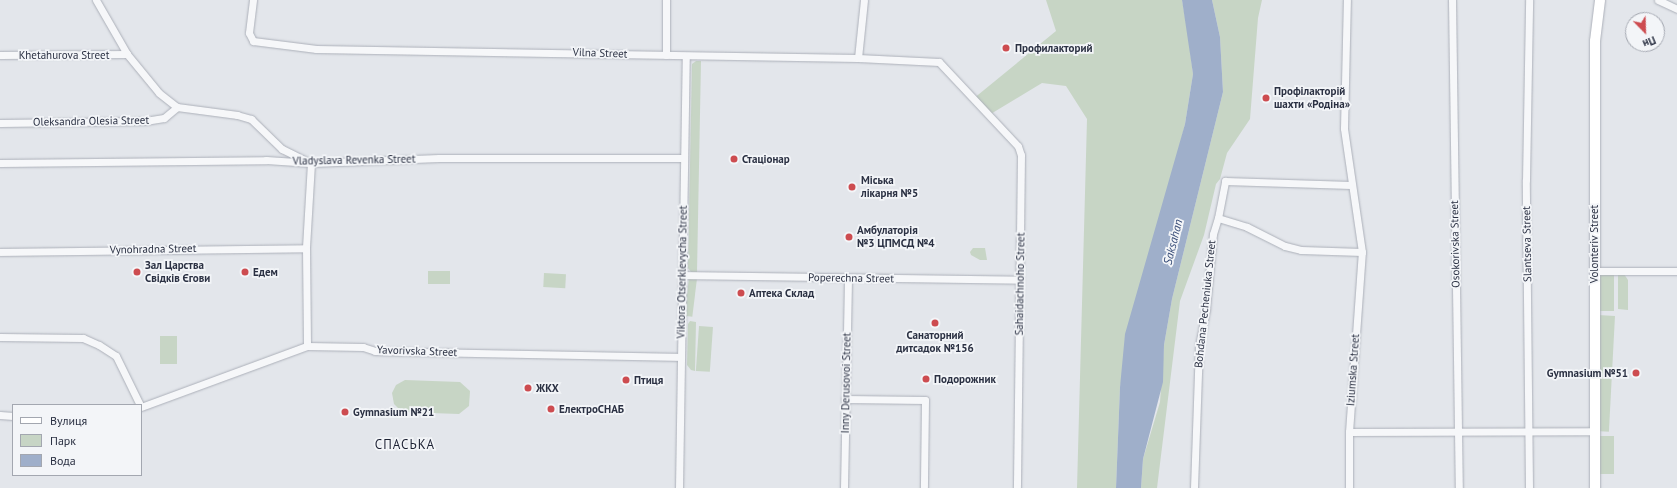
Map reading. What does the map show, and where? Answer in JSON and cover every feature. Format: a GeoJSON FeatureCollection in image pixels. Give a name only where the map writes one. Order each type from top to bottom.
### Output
{"type":"FeatureCollection","features":[{"type":"Feature","properties":{"kind":"street"},"geometry":{"type":"LineString","coordinates":[[96,0],[127,54],[159,93],[177,107],[237,115],[251,119],[282,149],[311,163],[306,248],[306,346]]}},
{"type":"Feature","properties":{"kind":"street","name":"Vilna Street"},"geometry":{"type":"LineString","coordinates":[[253,0],[249,33],[253,41],[316,49],[858,58],[939,62],[974,99]]}},
{"type":"Feature","properties":{"kind":"street"},"geometry":{"type":"LineString","coordinates":[[666,0],[666,55]]}},
{"type":"Feature","properties":{"kind":"street"},"geometry":{"type":"LineString","coordinates":[[858,58],[864,0]]}},
{"type":"Feature","properties":{"kind":"street"},"geometry":{"type":"LineString","coordinates":[[1218,218],[1247,227],[1295,248],[1362,252],[1351,185],[1344,116],[1347,0]]}},
{"type":"Feature","properties":{"kind":"street","name":"Osokorivska Street"},"geometry":{"type":"LineString","coordinates":[[1452,0],[1459,488]]}},
{"type":"Feature","properties":{"kind":"street","name":"Slantseva Street"},"geometry":{"type":"LineString","coordinates":[[1528,488],[1529,432],[1526,180],[1529,0]]}},
{"type":"Feature","properties":{"kind":"street","name":"Volonteriv Street"},"geometry":{"type":"LineString","coordinates":[[1595,488],[1595,41],[1600,0]]}},
{"type":"Feature","properties":{"kind":"street"},"geometry":{"type":"LineString","coordinates":[[1658,0],[1677,9]]}},
{"type":"Feature","properties":{"kind":"street","name":"Khetahurova Street"},"geometry":{"type":"LineString","coordinates":[[0,55],[127,54]]}},
{"type":"Feature","properties":{"kind":"street","name":"Viktora Otserklevycha Street"},"geometry":{"type":"LineString","coordinates":[[679,488],[686,56]]}},
{"type":"Feature","properties":{"kind":"street","name":"Sahaidachnoho Street"},"geometry":{"type":"LineString","coordinates":[[974,99],[1018,146],[1021,155],[1017,488]]}},
{"type":"Feature","properties":{"kind":"street","name":"Oleksandra Olesia Street"},"geometry":{"type":"LineString","coordinates":[[0,123],[145,121],[164,118],[177,107]]}},
{"type":"Feature","properties":{"kind":"street","name":"Vladyslava Revenka Street"},"geometry":{"type":"LineString","coordinates":[[0,163],[266,160],[311,163],[439,158],[684,158]]}},
{"type":"Feature","properties":{"kind":"street","name":"Bohdana Pecheniuka Street"},"geometry":{"type":"LineString","coordinates":[[1194,488],[1199,346],[1206,309],[1213,234],[1218,218],[1225,181],[1351,185]]}},
{"type":"Feature","properties":{"kind":"street","name":"Vynohradna Street"},"geometry":{"type":"LineString","coordinates":[[0,252],[306,248]]}},
{"type":"Feature","properties":{"kind":"street","name":"Iziumska Street"},"geometry":{"type":"LineString","coordinates":[[1349,488],[1349,432],[1362,252]]}},
{"type":"Feature","properties":{"kind":"street"},"geometry":{"type":"LineString","coordinates":[[1594,271],[1677,271]]}},
{"type":"Feature","properties":{"kind":"street","name":"Poperechna Street"},"geometry":{"type":"LineString","coordinates":[[682,275],[1020,280]]}},
{"type":"Feature","properties":{"kind":"street","name":"Inny Derusovoi Street"},"geometry":{"type":"LineString","coordinates":[[844,488],[848,278]]}},
{"type":"Feature","properties":{"kind":"street"},"geometry":{"type":"LineString","coordinates":[[0,337],[83,338],[99,345],[116,356],[139,404]]}},
{"type":"Feature","properties":{"kind":"street","name":"Yavorivska Street"},"geometry":{"type":"LineString","coordinates":[[142,405],[306,346],[363,347],[375,351],[681,357]]}},
{"type":"Feature","properties":{"kind":"street"},"geometry":{"type":"LineString","coordinates":[[845,399],[925,400],[924,488]]}},
{"type":"Feature","properties":{"kind":"street"},"geometry":{"type":"LineString","coordinates":[[0,415],[12,416]]}},
{"type":"Feature","properties":{"kind":"street"},"geometry":{"type":"LineString","coordinates":[[1349,432],[1595,432]]}},
{"type":"Feature","properties":{"kind":"green space"},"geometry":{"type":"Polygon","coordinates":[[[1046,0],[1182,0],[1188,34],[1193,74],[1185,124],[1120,387],[1116,488],[1077,488],[1087,119],[1066,86],[1042,83],[989,115],[973,99],[1056,31],[1046,0]]]}},
{"type":"Feature","properties":{"kind":"green space"},"geometry":{"type":"Polygon","coordinates":[[[1212,0],[1262,0],[1258,18],[1250,119],[1227,153],[1220,179],[1216,184],[1204,235],[1180,301],[1157,488],[1141,488],[1143,459],[1160,402],[1164,345],[1172,299],[1223,92],[1220,37],[1212,0]]]}},
{"type":"Feature","properties":{"kind":"green space"},"geometry":{"type":"Polygon","coordinates":[[[696,61],[701,61],[697,272],[691,272],[688,268],[692,64],[696,61]]]}},
{"type":"Feature","properties":{"kind":"green space"},"geometry":{"type":"Polygon","coordinates":[[[973,248],[985,248],[987,260],[980,260],[971,255],[970,252],[973,248]]]}},
{"type":"Feature","properties":{"kind":"green space"},"geometry":{"type":"Polygon","coordinates":[[[428,271],[450,271],[450,284],[428,284],[428,271]]]}},
{"type":"Feature","properties":{"kind":"green space"},"geometry":{"type":"Polygon","coordinates":[[[1599,272],[1614,272],[1614,311],[1599,311],[1599,272]]]}},
{"type":"Feature","properties":{"kind":"green space"},"geometry":{"type":"Polygon","coordinates":[[[544,273],[566,274],[565,288],[543,287],[544,273]]]}},
{"type":"Feature","properties":{"kind":"green space"},"geometry":{"type":"Polygon","coordinates":[[[1618,273],[1624,274],[1628,280],[1628,310],[1618,309],[1618,273]]]}},
{"type":"Feature","properties":{"kind":"green space"},"geometry":{"type":"Polygon","coordinates":[[[689,278],[697,279],[692,317],[684,316],[689,278]]]}},
{"type":"Feature","properties":{"kind":"green space"},"geometry":{"type":"Polygon","coordinates":[[[1598,315],[1615,316],[1609,432],[1592,431],[1598,315]]]}},
{"type":"Feature","properties":{"kind":"green space"},"geometry":{"type":"Polygon","coordinates":[[[690,321],[696,322],[695,371],[691,370],[687,365],[688,324],[690,321]]]}},
{"type":"Feature","properties":{"kind":"green space"},"geometry":{"type":"Polygon","coordinates":[[[699,326],[713,327],[710,372],[696,371],[699,326]]]}},
{"type":"Feature","properties":{"kind":"green space"},"geometry":{"type":"Polygon","coordinates":[[[160,336],[177,336],[177,364],[160,364],[160,336]]]}},
{"type":"Feature","properties":{"kind":"green space"},"geometry":{"type":"Polygon","coordinates":[[[405,380],[460,382],[470,391],[469,406],[459,414],[402,412],[394,404],[392,393],[396,385],[405,380]]]}},
{"type":"Feature","properties":{"kind":"green space"},"geometry":{"type":"Polygon","coordinates":[[[1599,436],[1614,436],[1614,474],[1599,474],[1599,436]]]}},
{"type":"Feature","properties":{"kind":"water","name":"Saksahan"},"geometry":{"type":"Polygon","coordinates":[[[1182,0],[1212,0],[1220,37],[1223,92],[1172,299],[1164,345],[1163,382],[1143,459],[1141,488],[1116,488],[1120,387],[1125,334],[1185,124],[1193,74],[1182,0]]]}},
{"type":"Feature","properties":{"kind":"place","name":"Профилакторий"},"geometry":{"type":"Point","coordinates":[1006,48]}},
{"type":"Feature","properties":{"kind":"place","name":"Профілакторій шахти «Родіна»"},"geometry":{"type":"Point","coordinates":[1266,98]}},
{"type":"Feature","properties":{"kind":"place","name":"Стаціонар"},"geometry":{"type":"Point","coordinates":[734,159]}},
{"type":"Feature","properties":{"kind":"place","name":"Міська лікарня №5"},"geometry":{"type":"Point","coordinates":[852,187]}},
{"type":"Feature","properties":{"kind":"place","name":"Амбулаторія №3 ЦПМСД №4"},"geometry":{"type":"Point","coordinates":[849,237]}},
{"type":"Feature","properties":{"kind":"place","name":"Зал Царства Свідків Єгови"},"geometry":{"type":"Point","coordinates":[137,272]}},
{"type":"Feature","properties":{"kind":"place","name":"Едем"},"geometry":{"type":"Point","coordinates":[245,272]}},
{"type":"Feature","properties":{"kind":"place","name":"Аптека Склад"},"geometry":{"type":"Point","coordinates":[741,293]}},
{"type":"Feature","properties":{"kind":"place","name":"Санаторний дитсадок №156"},"geometry":{"type":"Point","coordinates":[935,323]}},
{"type":"Feature","properties":{"kind":"place","name":"Gymnasium №51"},"geometry":{"type":"Point","coordinates":[1636,373]}},
{"type":"Feature","properties":{"kind":"place","name":"Подорожник"},"geometry":{"type":"Point","coordinates":[926,379]}},
{"type":"Feature","properties":{"kind":"place","name":"Птиця"},"geometry":{"type":"Point","coordinates":[626,380]}},
{"type":"Feature","properties":{"kind":"place","name":"ЖКХ"},"geometry":{"type":"Point","coordinates":[528,388]}},
{"type":"Feature","properties":{"kind":"place","name":"ЕлектроСНАБ"},"geometry":{"type":"Point","coordinates":[551,409]}},
{"type":"Feature","properties":{"kind":"place","name":"Gymnasium №21"},"geometry":{"type":"Point","coordinates":[345,412]}},
{"type":"Feature","properties":{"kind":"district","name":"СПАСЬКА"},"geometry":{"type":"Point","coordinates":[405,445]}}]}
